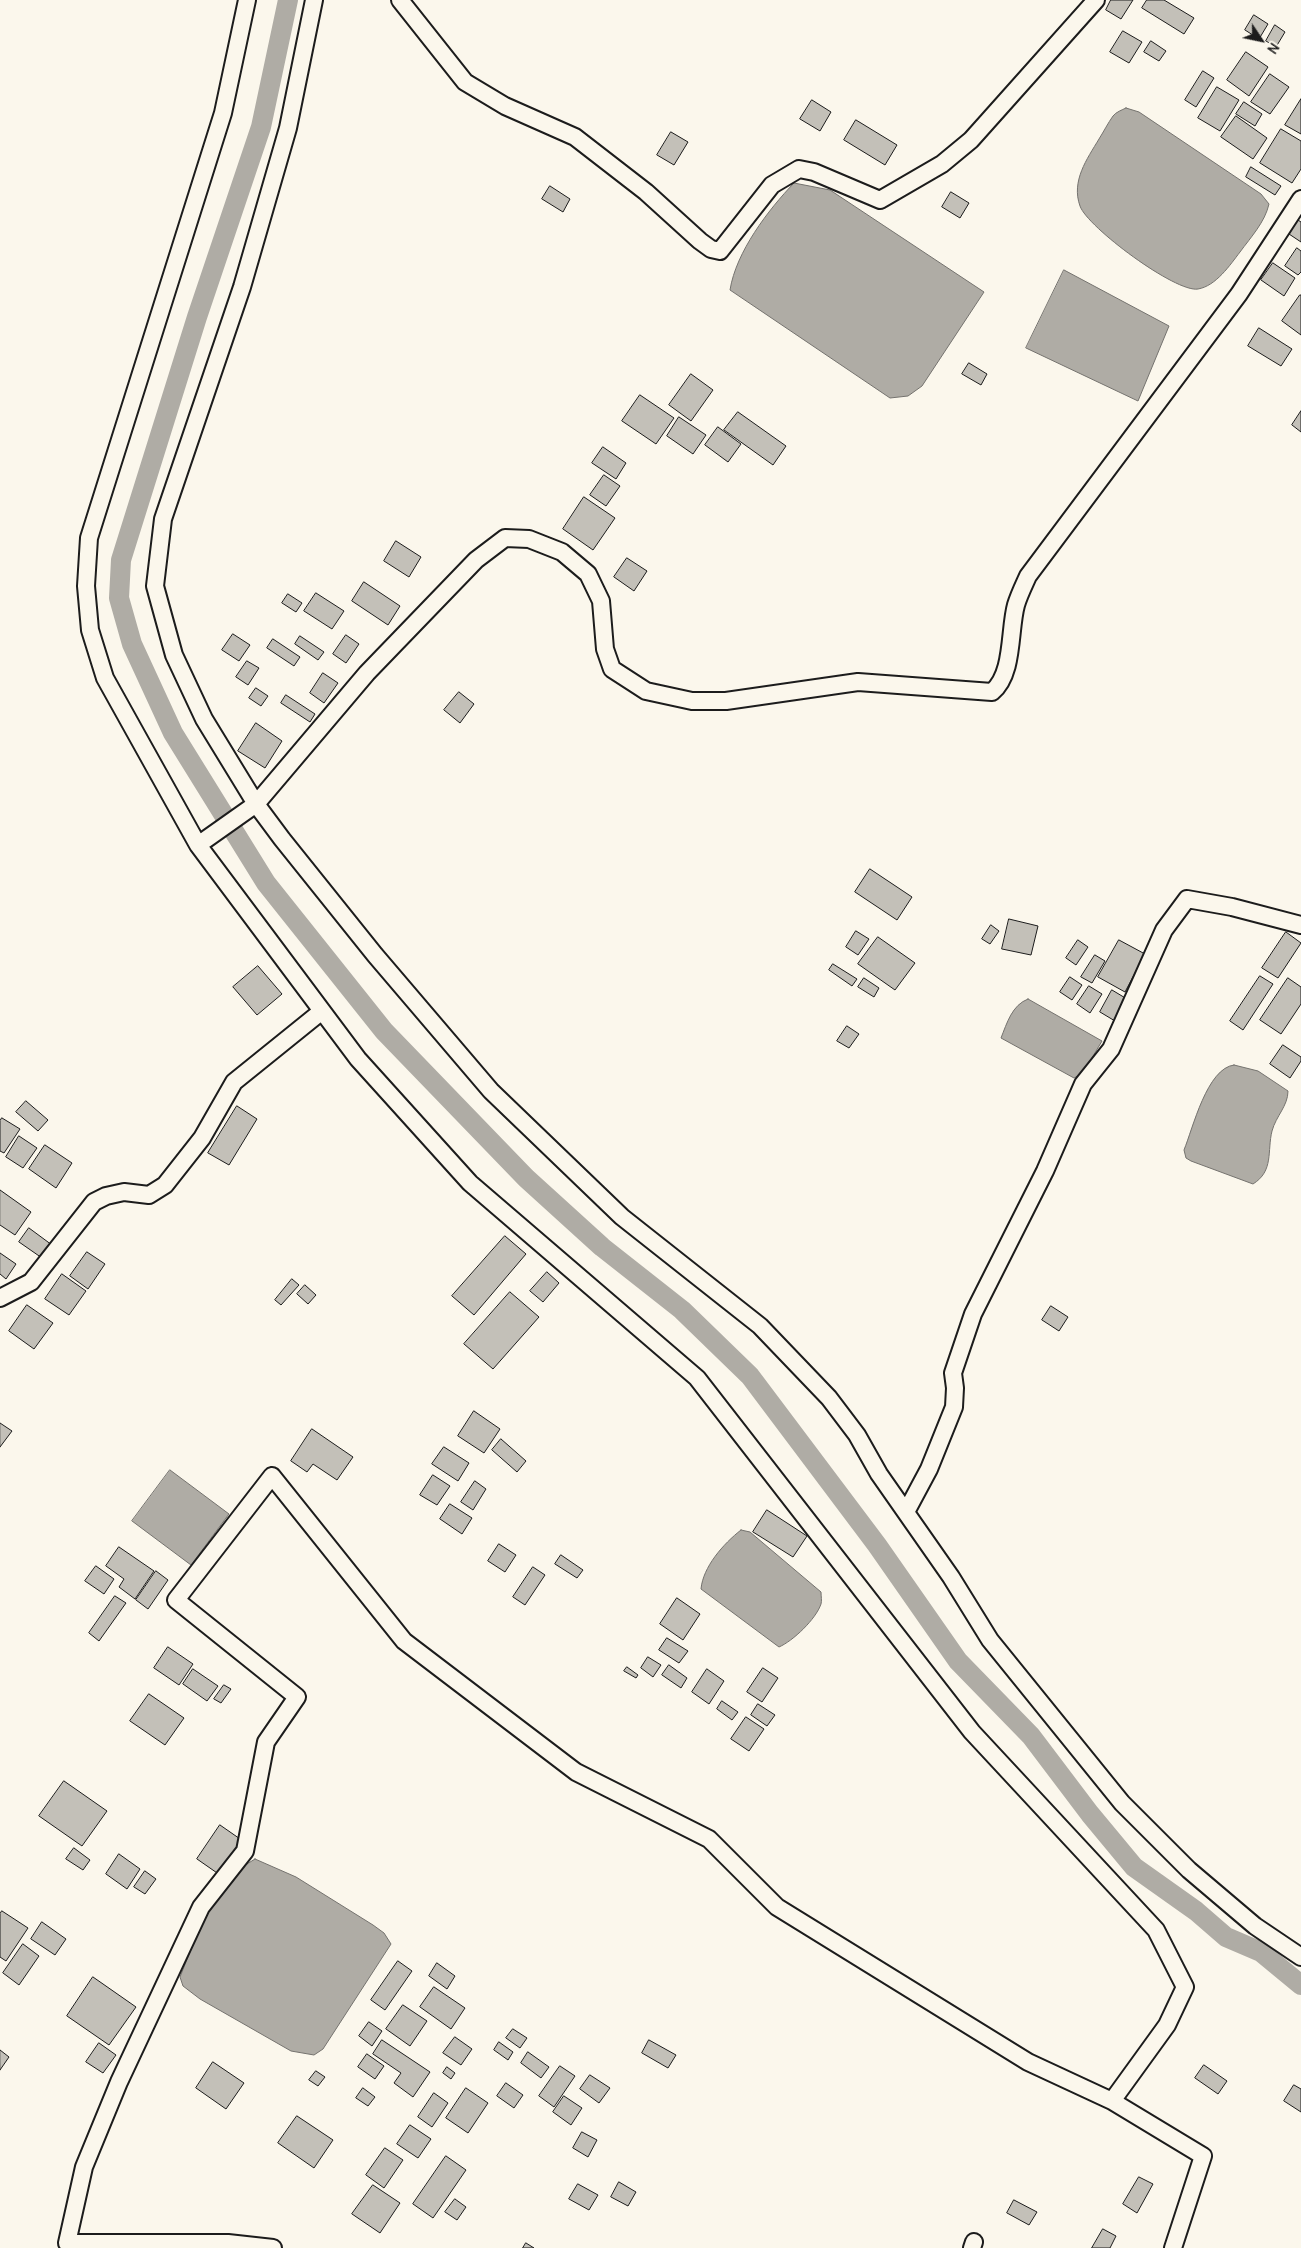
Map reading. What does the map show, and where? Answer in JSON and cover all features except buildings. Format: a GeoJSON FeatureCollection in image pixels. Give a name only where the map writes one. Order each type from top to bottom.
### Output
{"type":"FeatureCollection","features":[{"type":"Feature","properties":{"kind":"street"},"geometry":{"type":"LineString","coordinates":[[247,0],[223,113],[89,538],[86,586],[90,630],[105,678],[198,845],[358,1059],[470,1183],[697,1378],[972,1732],[1156,1930],[1185,1987],[1166,2025],[1112,2101]]}},
{"type":"Feature","properties":{"kind":"street"},"geometry":{"type":"LineString","coordinates":[[314,0],[288,128],[244,278],[163,518],[155,586],[174,655],[204,719],[256,804],[375,955],[491,1091],[622,1217],[760,1326],[828,1398],[857,1435],[880,1474],[951,1577],[990,1640],[1122,1803],[1188,1870],[1255,1926],[1301,1956]]}},
{"type":"Feature","properties":{"kind":"street"},"geometry":{"type":"LineString","coordinates":[[400,0],[465,82],[505,106],[575,137],[646,192],[700,241],[712,249],[720,251],[772,185],[799,169],[814,172],[880,200],[942,164],[971,140],[1096,0]]}},
{"type":"Feature","properties":{"kind":"street"},"geometry":{"type":"LineString","coordinates":[[198,845],[256,804],[366,673],[476,560],[505,538],[529,539],[562,552],[588,574],[601,601],[605,648],[612,670],[646,692],[692,701],[726,701],[858,682],[992,692],[1000,684],[1011,647],[1016,606],[1028,576],[1240,294],[1301,199]]}},
{"type":"Feature","properties":{"kind":"street"},"geometry":{"type":"LineString","coordinates":[[906,1512],[930,1468],[954,1407],[955,1388],[953,1373],[973,1314],[1046,1172],[1083,1084],[1111,1049],[1164,930],[1175,912],[1187,899],[1232,907],[1301,926]]}},
{"type":"Feature","properties":{"kind":"street"},"geometry":{"type":"LineString","coordinates":[[0,1298],[32,1282],[94,1202],[106,1196],[124,1192],[150,1195],[165,1185],[202,1138],[234,1082],[322,1011]]}},
{"type":"Feature","properties":{"kind":"street"},"geometry":{"type":"LineString","coordinates":[[273,2248],[228,2243],[67,2244],[84,2167],[101,2125],[201,1907],[245,1851],[266,1742],[296,1697],[176,1600],[272,1476],[404,1641],[576,1772],[709,1839],[777,1906],[1028,2062],[1112,2101],[1203,2156],[1172,2248]]}},
{"type":"Feature","properties":{"kind":"shaded area"},"geometry":{"type":"Polygon","coordinates":[[[1126,108],[1139,112],[1261,194],[1269,204],[1261,223],[1232,263],[1217,279],[1205,287],[1198,289],[1187,287],[1171,281],[1153,270],[1115,243],[1086,216],[1080,206],[1077,188],[1085,162],[1113,116],[1126,108]]]}},
{"type":"Feature","properties":{"kind":"shaded area"},"geometry":{"type":"Polygon","coordinates":[[[794,183],[830,190],[984,292],[922,386],[908,396],[890,398],[730,290],[739,261],[754,232],[794,183]]]}},
{"type":"Feature","properties":{"kind":"shaded area"},"geometry":{"type":"Polygon","coordinates":[[[1064,270],[1169,326],[1138,401],[1026,348],[1064,270]]]}},
{"type":"Feature","properties":{"kind":"shaded area"},"geometry":{"type":"Polygon","coordinates":[[[1028,999],[1102,1041],[1083,1073],[1074,1078],[1001,1038],[1014,1010],[1028,999]]]}},
{"type":"Feature","properties":{"kind":"shaded area"},"geometry":{"type":"Polygon","coordinates":[[[1234,1065],[1258,1071],[1288,1091],[1284,1106],[1272,1131],[1267,1167],[1260,1179],[1253,1184],[1191,1161],[1186,1158],[1184,1150],[1202,1100],[1209,1087],[1216,1076],[1224,1069],[1234,1065]]]}},
{"type":"Feature","properties":{"kind":"shaded area"},"geometry":{"type":"Polygon","coordinates":[[[170,1470],[229,1514],[191,1565],[132,1521],[170,1470]]]}},
{"type":"Feature","properties":{"kind":"shaded area"},"geometry":{"type":"Polygon","coordinates":[[[741,1530],[750,1532],[821,1592],[821,1604],[809,1623],[797,1635],[779,1647],[701,1589],[706,1572],[715,1556],[741,1530]]]}},
{"type":"Feature","properties":{"kind":"shaded area"},"geometry":{"type":"Polygon","coordinates":[[[255,1859],[296,1877],[373,1925],[384,1933],[391,1944],[323,2049],[314,2055],[291,2051],[200,1999],[183,1986],[180,1977],[200,1928],[218,1895],[241,1868],[255,1859]]]}},
{"type":"Feature","properties":{"kind":"waterway"},"geometry":{"type":"LineString","coordinates":[[288,0],[261,127],[197,317],[121,560],[119,598],[132,644],[173,733],[266,883],[384,1031],[526,1178],[602,1247],[682,1310],[750,1376],[877,1545],[958,1661],[1031,1736],[1090,1814],[1134,1867],[1196,1911],[1226,1937],[1261,1952],[1301,1985]]}}]}
